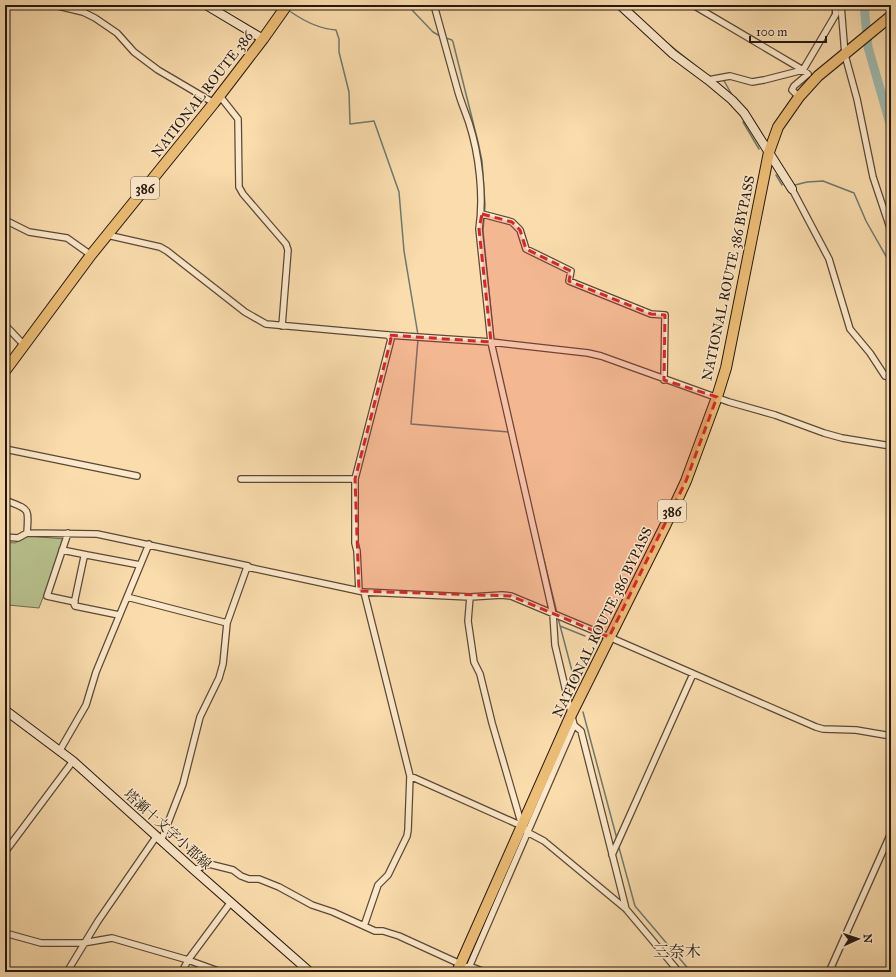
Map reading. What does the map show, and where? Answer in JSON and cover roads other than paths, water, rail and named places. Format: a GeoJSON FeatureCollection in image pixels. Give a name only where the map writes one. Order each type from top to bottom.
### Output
{"type":"FeatureCollection","features":[{"type":"Feature","properties":{"kind":"highway","name":"NATIONAL ROUTE 386"},"geometry":{"type":"LineString","coordinates":[[5,372],[91,255],[216,99],[263,39],[287,5]]}},
{"type":"Feature","properties":{"kind":"highway","name":"NATIONAL ROUTE 386 BYPASS"},"geometry":{"type":"LineString","coordinates":[[464,969],[609,637],[666,524],[682,488],[717,397],[726,368],[769,152],[778,127],[799,97],[818,76],[891,16]]}},
{"type":"Feature","properties":{"kind":"main road"},"geometry":{"type":"LineString","coordinates":[[206,5],[263,39]]}},
{"type":"Feature","properties":{"kind":"main road"},"geometry":{"type":"LineString","coordinates":[[623,6],[673,54],[732,100],[744,114],[792,189]]}},
{"type":"Feature","properties":{"kind":"main road","name":"塔瀬十文字小郡線"},"geometry":{"type":"LineString","coordinates":[[5,710],[73,761],[310,972]]}},
{"type":"Feature","properties":{"kind":"street"},"geometry":{"type":"LineString","coordinates":[[54,5],[84,12],[95,18],[117,33],[134,52],[158,70],[216,99],[238,118],[239,187],[243,194],[286,244],[288,250],[282,326]]}},
{"type":"Feature","properties":{"kind":"street"},"geometry":{"type":"LineString","coordinates":[[434,5],[457,88],[472,135],[480,187],[482,214],[479,229],[490,342],[553,614],[555,645],[572,720],[581,731],[626,908]]}},
{"type":"Feature","properties":{"kind":"street"},"geometry":{"type":"LineString","coordinates":[[693,5],[804,70],[808,74],[794,86],[792,90],[799,97]]}},
{"type":"Feature","properties":{"kind":"street"},"geometry":{"type":"LineString","coordinates":[[708,80],[730,76],[752,82],[804,70],[836,14],[835,5]]}},
{"type":"Feature","properties":{"kind":"street"},"geometry":{"type":"LineString","coordinates":[[841,5],[857,99],[873,177],[891,231]]}},
{"type":"Feature","properties":{"kind":"street"},"geometry":{"type":"LineString","coordinates":[[792,189],[829,259],[850,329],[870,353],[885,376],[891,377]]}},
{"type":"Feature","properties":{"kind":"street"},"geometry":{"type":"LineString","coordinates":[[482,214],[512,222],[520,230],[526,249],[571,271],[569,281],[651,314],[665,315],[664,380]]}},
{"type":"Feature","properties":{"kind":"street"},"geometry":{"type":"LineString","coordinates":[[5,220],[29,232],[67,238],[91,255]]}},
{"type":"Feature","properties":{"kind":"street"},"geometry":{"type":"LineString","coordinates":[[107,236],[160,247],[245,312],[266,324],[490,342],[588,353],[601,356],[664,380],[775,415],[824,433],[842,438],[891,446]]}},
{"type":"Feature","properties":{"kind":"street"},"geometry":{"type":"LineString","coordinates":[[5,325],[24,345]]}},
{"type":"Feature","properties":{"kind":"street"},"geometry":{"type":"LineString","coordinates":[[364,926],[378,884],[388,875],[407,836],[408,830],[410,776],[408,764],[361,591],[355,543],[355,479],[391,338],[388,335]]}},
{"type":"Feature","properties":{"kind":"street"},"geometry":{"type":"LineString","coordinates":[[5,449],[137,476]]}},
{"type":"Feature","properties":{"kind":"street"},"geometry":{"type":"LineString","coordinates":[[241,479],[355,479]]}},
{"type":"Feature","properties":{"kind":"street"},"geometry":{"type":"LineString","coordinates":[[5,500],[25,509],[28,514],[27,533]]}},
{"type":"Feature","properties":{"kind":"street"},"geometry":{"type":"LineString","coordinates":[[5,537],[18,538],[27,533],[97,534],[150,544],[248,566],[247,567],[361,591],[470,597],[502,595],[511,596],[609,637],[692,676],[816,727],[823,729],[856,730],[891,736]]}},
{"type":"Feature","properties":{"kind":"street"},"geometry":{"type":"LineString","coordinates":[[68,533],[47,596],[75,602]]}},
{"type":"Feature","properties":{"kind":"street"},"geometry":{"type":"LineString","coordinates":[[60,750],[86,705],[96,672],[150,544]]}},
{"type":"Feature","properties":{"kind":"street"},"geometry":{"type":"LineString","coordinates":[[62,550],[140,565]]}},
{"type":"Feature","properties":{"kind":"street"},"geometry":{"type":"LineString","coordinates":[[87,555],[84,557],[75,602],[76,606],[119,615]]}},
{"type":"Feature","properties":{"kind":"street"},"geometry":{"type":"LineString","coordinates":[[67,972],[83,943],[159,839],[183,784],[200,717],[219,678],[223,664],[227,623],[247,567]]}},
{"type":"Feature","properties":{"kind":"street"},"geometry":{"type":"LineString","coordinates":[[127,597],[227,623]]}},
{"type":"Feature","properties":{"kind":"street"},"geometry":{"type":"LineString","coordinates":[[470,597],[468,621],[474,662],[480,674],[492,723],[524,829]]}},
{"type":"Feature","properties":{"kind":"street"},"geometry":{"type":"LineString","coordinates":[[612,855],[692,676]]}},
{"type":"Feature","properties":{"kind":"street"},"geometry":{"type":"LineString","coordinates":[[5,852],[73,761]]}},
{"type":"Feature","properties":{"kind":"street"},"geometry":{"type":"LineString","coordinates":[[410,776],[524,829],[544,841],[626,908],[679,972]]}},
{"type":"Feature","properties":{"kind":"street"},"geometry":{"type":"LineString","coordinates":[[828,972],[891,834]]}},
{"type":"Feature","properties":{"kind":"street"},"geometry":{"type":"LineString","coordinates":[[194,870],[209,864],[233,870],[241,876],[249,879],[259,879],[279,887],[298,898],[375,931],[383,931],[399,936],[464,969],[485,972]]}},
{"type":"Feature","properties":{"kind":"street"},"geometry":{"type":"LineString","coordinates":[[182,972],[188,960],[231,902]]}},
{"type":"Feature","properties":{"kind":"street"},"geometry":{"type":"LineString","coordinates":[[5,933],[41,943],[83,943],[112,938],[188,960],[221,972]]}},
{"type":"Feature","properties":{"kind":"waterway"},"geometry":{"type":"LineString","coordinates":[[411,5],[412,10],[433,32],[440,36]]}},
{"type":"Feature","properties":{"kind":"waterway"},"geometry":{"type":"LineString","coordinates":[[824,5],[833,10],[831,17]]}},
{"type":"Feature","properties":{"kind":"waterway"},"geometry":{"type":"LineString","coordinates":[[864,5],[868,47],[891,127]]}},
{"type":"Feature","properties":{"kind":"waterway"},"geometry":{"type":"LineString","coordinates":[[291,12],[312,24],[336,30],[339,39],[339,52],[349,92],[350,124],[374,121],[399,192],[404,251],[418,335]]}},
{"type":"Feature","properties":{"kind":"waterway"},"geometry":{"type":"LineString","coordinates":[[446,38],[452,40],[453,42],[482,161],[485,205],[483,231],[494,341]]}},
{"type":"Feature","properties":{"kind":"waterway"},"geometry":{"type":"LineString","coordinates":[[666,42],[696,66]]}},
{"type":"Feature","properties":{"kind":"waterway"},"geometry":{"type":"LineString","coordinates":[[723,79],[732,95]]}},
{"type":"Feature","properties":{"kind":"waterway"},"geometry":{"type":"LineString","coordinates":[[743,122],[759,149]]}},
{"type":"Feature","properties":{"kind":"waterway"},"geometry":{"type":"LineString","coordinates":[[776,175],[782,185]]}},
{"type":"Feature","properties":{"kind":"waterway"},"geometry":{"type":"LineString","coordinates":[[795,185],[807,182],[823,181],[854,193],[866,221],[891,265]]}},
{"type":"Feature","properties":{"kind":"waterway"},"geometry":{"type":"LineString","coordinates":[[418,339],[411,424],[509,432]]}},
{"type":"Feature","properties":{"kind":"waterway"},"geometry":{"type":"LineString","coordinates":[[533,515],[557,613]]}},
{"type":"Feature","properties":{"kind":"waterway"},"geometry":{"type":"LineString","coordinates":[[558,618],[576,686]]}},
{"type":"Feature","properties":{"kind":"waterway"},"geometry":{"type":"LineString","coordinates":[[560,626],[585,636]]}},
{"type":"Feature","properties":{"kind":"waterway"},"geometry":{"type":"LineString","coordinates":[[621,645],[675,669]]}},
{"type":"Feature","properties":{"kind":"waterway"},"geometry":{"type":"LineString","coordinates":[[583,712],[617,839]]}},
{"type":"Feature","properties":{"kind":"waterway"},"geometry":{"type":"LineString","coordinates":[[803,724],[823,731],[844,732]]}},
{"type":"Feature","properties":{"kind":"waterway"},"geometry":{"type":"LineString","coordinates":[[618,844],[635,906],[691,972]]}},
{"type":"Feature","properties":{"kind":"district","name":"三奈木"},"geometry":{"type":"Point","coordinates":[677,951]}}]}
